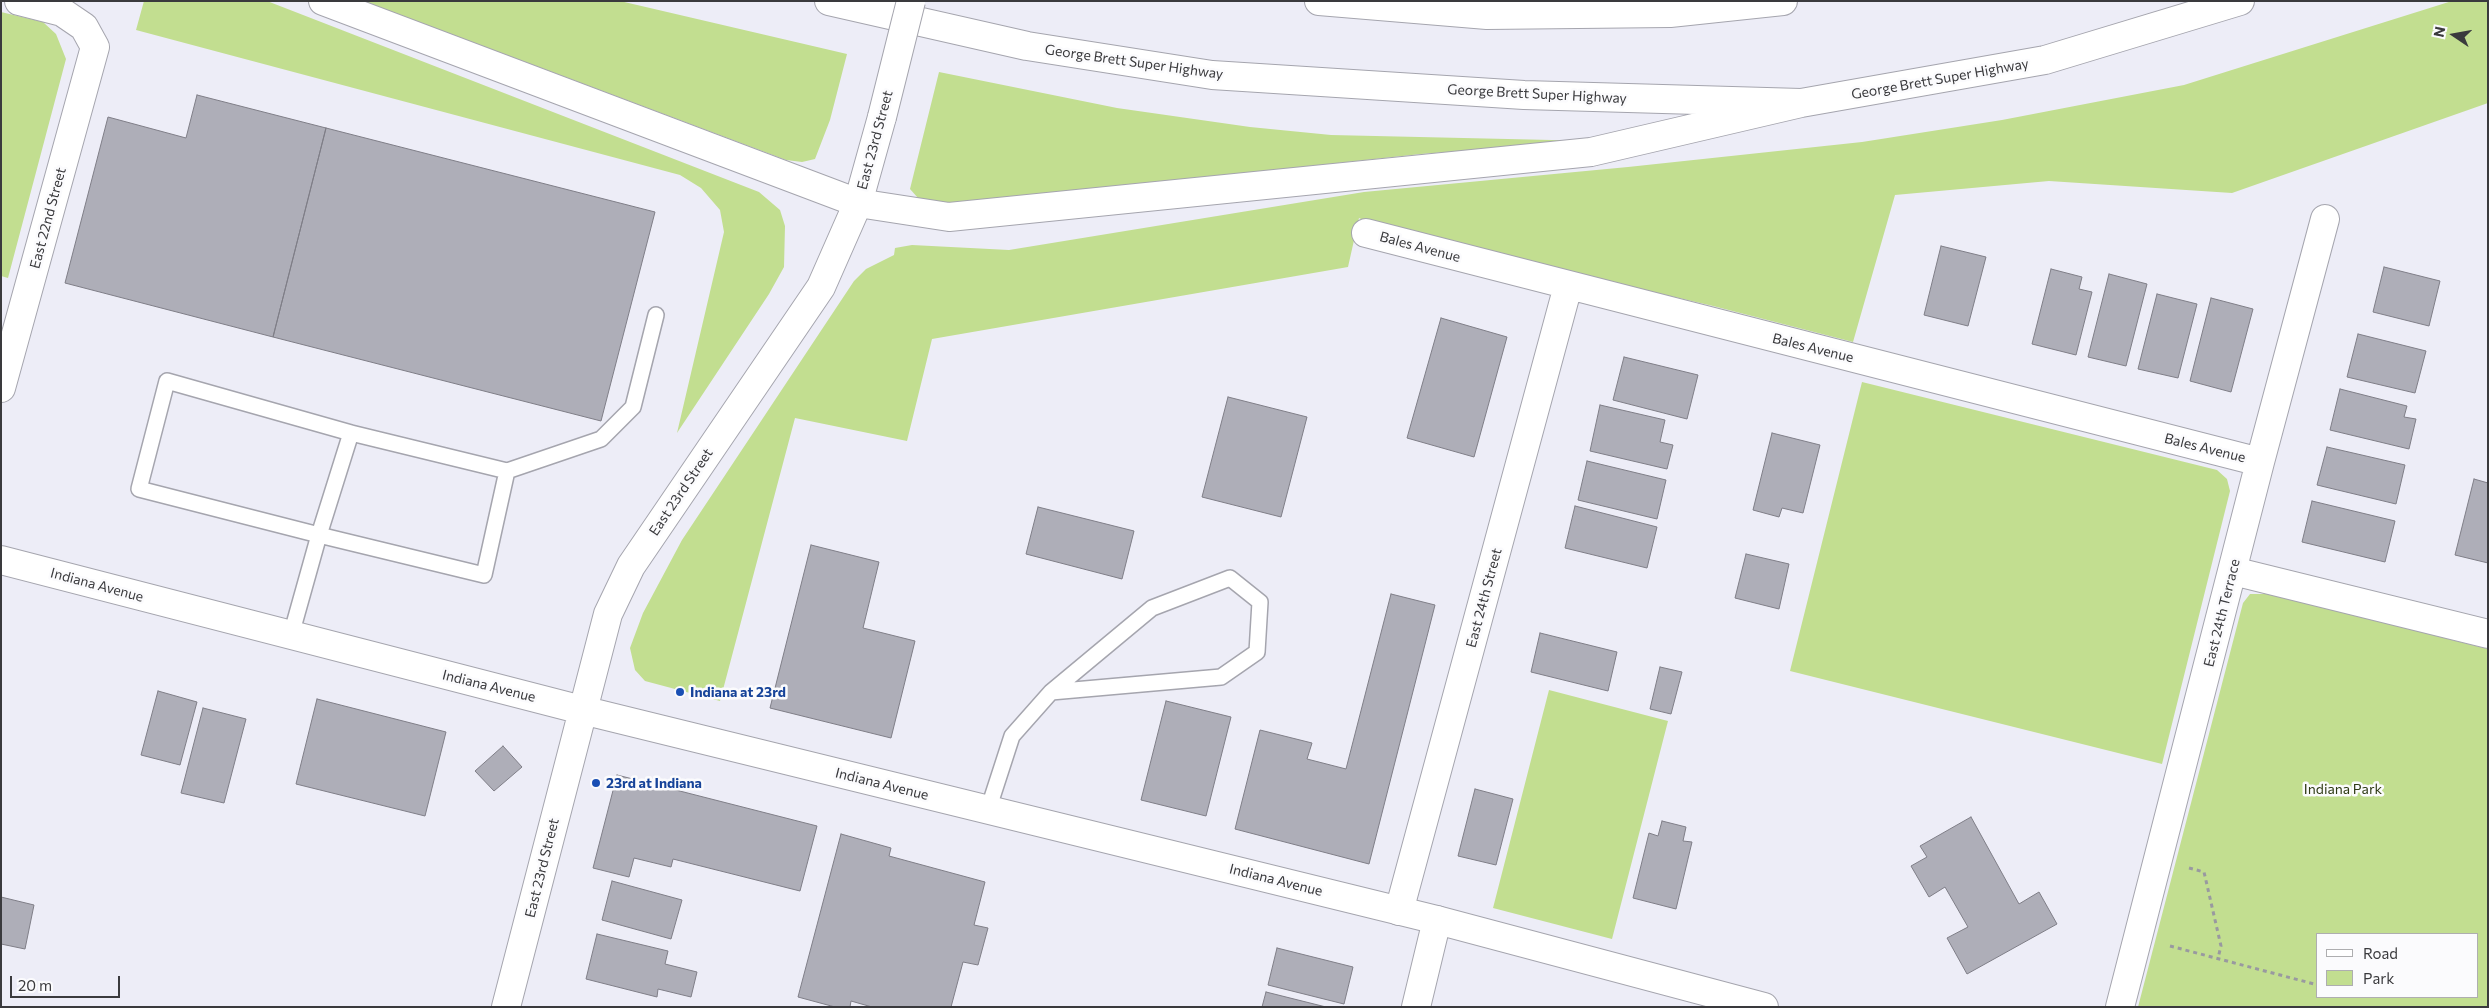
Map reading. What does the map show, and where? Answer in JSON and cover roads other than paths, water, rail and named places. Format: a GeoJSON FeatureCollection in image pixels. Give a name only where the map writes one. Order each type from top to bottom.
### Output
{"type":"FeatureCollection","features":[{"type":"Feature","properties":{"kind":"main road","name":"East 22nd Street"},"geometry":{"type":"LineString","coordinates":[[1,388],[95,47],[84,27],[62,12],[19,1]]}},
{"type":"Feature","properties":{"kind":"main road"},"geometry":{"type":"LineString","coordinates":[[323,1],[858,203],[949,217],[1591,152],[1801,103]]}},
{"type":"Feature","properties":{"kind":"main road","name":"George Brett Super Highway"},"geometry":{"type":"LineString","coordinates":[[829,1],[1027,46],[1212,75],[1524,94],[1801,103],[2045,60],[2240,1]]}},
{"type":"Feature","properties":{"kind":"main road","name":"East 23rd Street"},"geometry":{"type":"LineString","coordinates":[[506,1007],[608,614],[631,566],[821,287],[858,203],[911,1]]}},
{"type":"Feature","properties":{"kind":"main road"},"geometry":{"type":"LineString","coordinates":[[1319,1],[1487,15],[1670,13],[1782,1]]}},
{"type":"Feature","properties":{"kind":"main road","name":"East 24th Terrace"},"geometry":{"type":"LineString","coordinates":[[2120,1007],[2260,462],[2325,219]]}},
{"type":"Feature","properties":{"kind":"main road","name":"Bales Avenue"},"geometry":{"type":"LineString","coordinates":[[1366,233],[2260,462]]}},
{"type":"Feature","properties":{"kind":"main road","name":"East 24th Street"},"geometry":{"type":"LineString","coordinates":[[1399,911],[1568,286]]}},
{"type":"Feature","properties":{"kind":"main road","name":"Indiana Avenue"},"geometry":{"type":"LineString","coordinates":[[1,560],[582,710],[1438,920],[1764,1007]]}},
{"type":"Feature","properties":{"kind":"main road"},"geometry":{"type":"LineString","coordinates":[[2233,571],[2488,634]]}},
{"type":"Feature","properties":{"kind":"main road"},"geometry":{"type":"LineString","coordinates":[[1416,1007],[1438,920]]}},
{"type":"Feature","properties":{"kind":"lane"},"geometry":{"type":"LineString","coordinates":[[507,471],[484,575],[139,489],[167,382],[351,433],[507,471],[601,439],[633,407],[656,315]]}},
{"type":"Feature","properties":{"kind":"lane"},"geometry":{"type":"LineString","coordinates":[[291,635],[319,535],[351,433]]}},
{"type":"Feature","properties":{"kind":"lane"},"geometry":{"type":"LineString","coordinates":[[988,810],[1012,736],[1051,692],[1152,608],[1230,578],[1260,602],[1257,652],[1220,677],[1051,692]]}},
{"type":"Feature","properties":{"kind":"place","name":"Indiana at 23rd"},"geometry":{"type":"Point","coordinates":[680,692]}},
{"type":"Feature","properties":{"kind":"place","name":"23rd at Indiana"},"geometry":{"type":"Point","coordinates":[596,783]}},
{"type":"Feature","properties":{"kind":"park label","name":"Indiana Park"},"geometry":{"type":"Point","coordinates":[2343,789]}}]}
